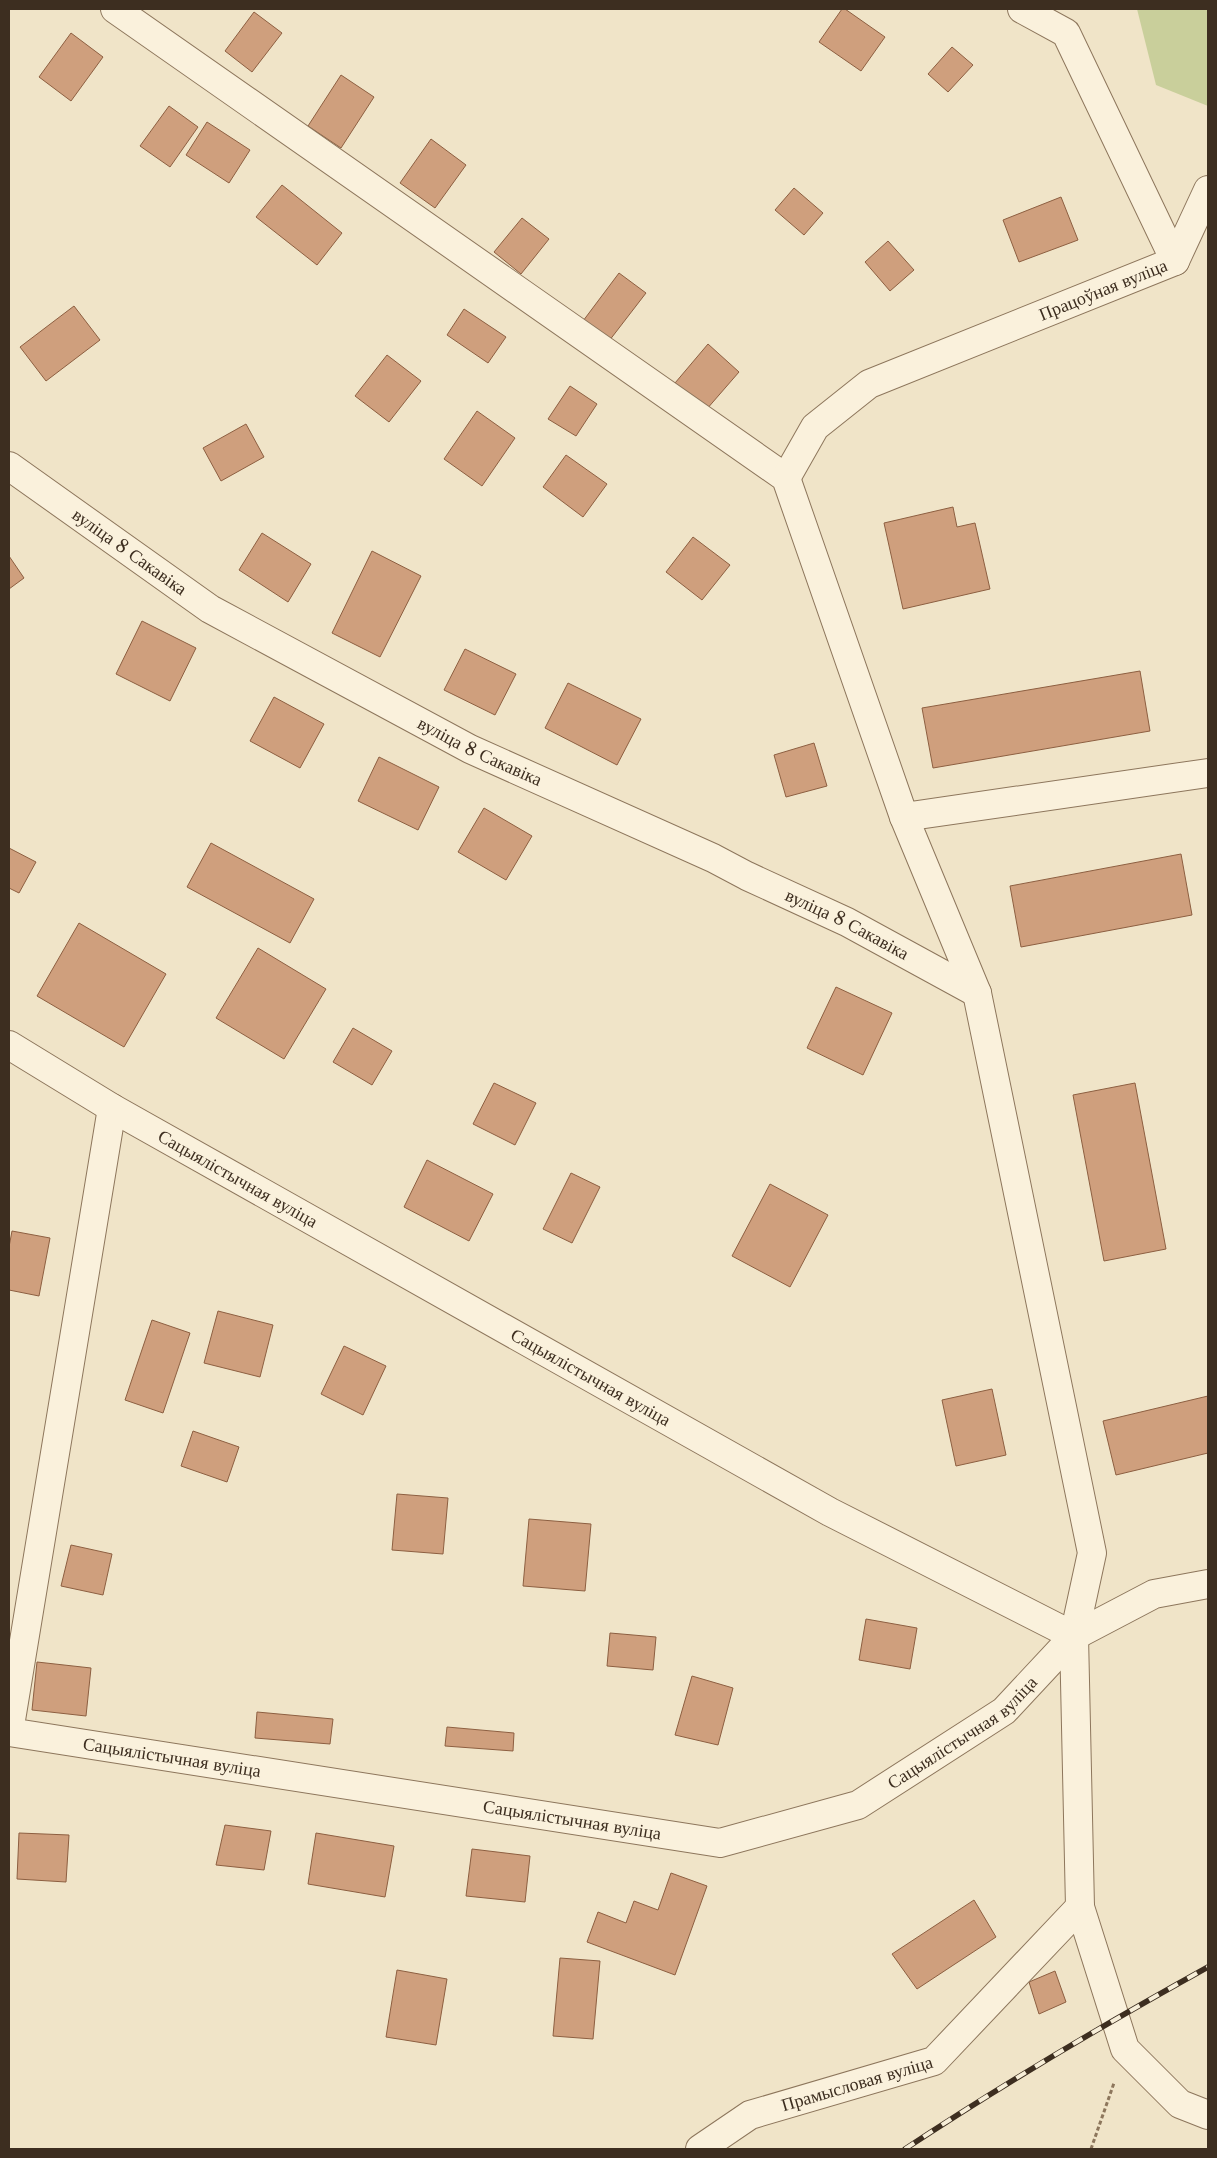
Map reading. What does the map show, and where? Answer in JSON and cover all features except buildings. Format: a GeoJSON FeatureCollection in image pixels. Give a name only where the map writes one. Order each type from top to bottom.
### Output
{"type":"FeatureCollection","features":[{"type":"Feature","properties":{"kind":"street"},"geometry":{"type":"LineString","coordinates":[[115,9],[786,478],[904,818],[977,993],[1092,1553],[1074,1636],[1080,1907],[1125,2049],[1180,2104],[1208,2114]]}},
{"type":"Feature","properties":{"kind":"street"},"geometry":{"type":"LineString","coordinates":[[1022,9],[1066,33]]}},
{"type":"Feature","properties":{"kind":"street","name":"Працоўная вуліца"},"geometry":{"type":"LineString","coordinates":[[786,478],[815,427],[869,384],[1175,261],[1054,9]]}},
{"type":"Feature","properties":{"kind":"street"},"geometry":{"type":"LineString","coordinates":[[1175,261],[1208,190]]}},
{"type":"Feature","properties":{"kind":"street","name":"вуліца 8 Сакавіка"},"geometry":{"type":"LineString","coordinates":[[9,466],[210,609],[470,749],[713,858],[847,922],[977,993]]}},
{"type":"Feature","properties":{"kind":"street"},"geometry":{"type":"LineString","coordinates":[[904,818],[1208,773]]}},
{"type":"Feature","properties":{"kind":"street","name":"Сацыялістычная вуліца"},"geometry":{"type":"LineString","coordinates":[[9,1045],[112,1108],[830,1512],[1074,1636]]}},
{"type":"Feature","properties":{"kind":"street","name":"Сацыялістычная вуліца"},"geometry":{"type":"LineString","coordinates":[[112,1108],[9,1732],[720,1843],[858,1805],[1004,1710],[1074,1636],[1154,1594],[1208,1584]]}},
{"type":"Feature","properties":{"kind":"street","name":"Прамысловая вуліца"},"geometry":{"type":"LineString","coordinates":[[700,2149],[750,2115],[934,2061],[1080,1907]]}},
{"type":"Feature","properties":{"kind":"path"},"geometry":{"type":"LineString","coordinates":[[1091,2149],[1125,2049]]}},
{"type":"Feature","properties":{"kind":"green space"},"geometry":{"type":"Polygon","coordinates":[[[1137,9],[1208,9],[1208,106],[1156,85],[1137,9]]]}},
{"type":"Feature","properties":{"kind":"railway"},"geometry":{"type":"LineString","coordinates":[[905,2149],[1055,2055],[1208,1967]]}}]}
